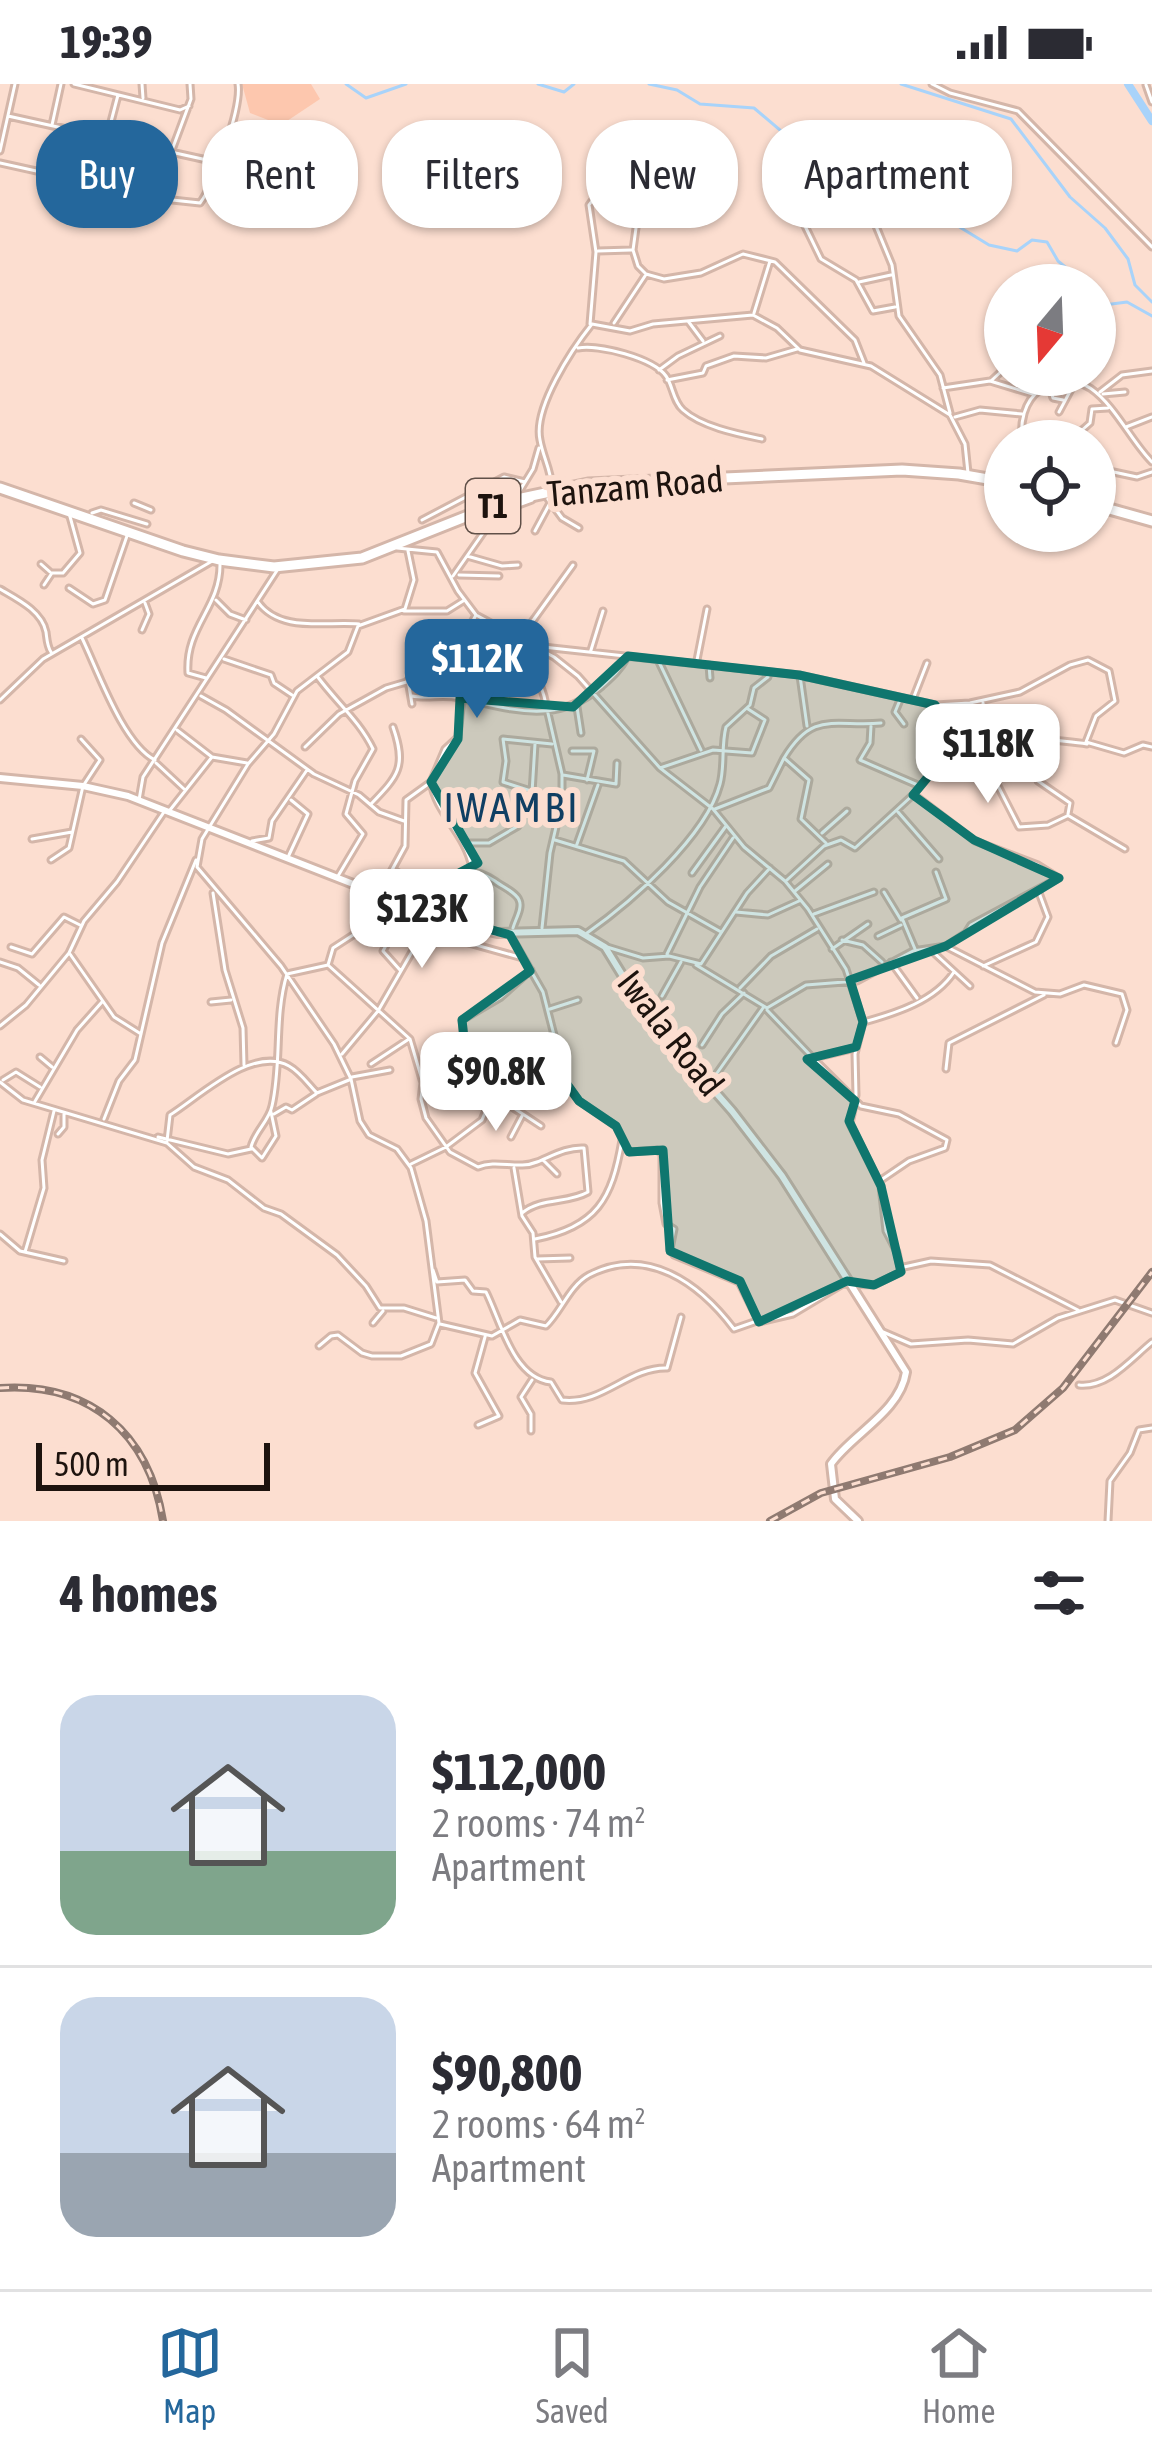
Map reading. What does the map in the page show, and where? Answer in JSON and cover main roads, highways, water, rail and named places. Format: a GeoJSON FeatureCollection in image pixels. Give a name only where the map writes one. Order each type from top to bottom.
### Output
{"type":"FeatureCollection","features":[{"type":"Feature","properties":{"kind":"highway","name":"Tanzam Road"},"geometry":{"type":"LineString","coordinates":[[0,488],[218,560],[279,567],[331,563],[401,549],[516,498],[612,482],[902,470],[984,478]]}},
{"type":"Feature","properties":{"kind":"highway"},"geometry":{"type":"LineString","coordinates":[[1116,511],[1152,520]]}},
{"type":"Feature","properties":{"kind":"waterway"},"geometry":{"type":"LineString","coordinates":[[346,84],[366,98],[406,84]]}},
{"type":"Feature","properties":{"kind":"waterway"},"geometry":{"type":"LineString","coordinates":[[538,84],[564,92],[574,84]]}},
{"type":"Feature","properties":{"kind":"waterway"},"geometry":{"type":"LineString","coordinates":[[649,84],[677,90],[700,104],[754,108],[853,192],[880,193],[896,205],[935,212],[989,245],[1017,251],[1032,240],[1047,242],[1062,264]]}},
{"type":"Feature","properties":{"kind":"waterway"},"geometry":{"type":"LineString","coordinates":[[901,84],[1011,119],[1070,197],[1105,228],[1128,259],[1135,285],[1152,302]]}},
{"type":"Feature","properties":{"kind":"waterway"},"geometry":{"type":"LineString","coordinates":[[1128,84],[1152,121]]}},
{"type":"Feature","properties":{"kind":"waterway"},"geometry":{"type":"LineString","coordinates":[[1116,303],[1127,302],[1152,316]]}},
{"type":"Feature","properties":{"kind":"railway"},"geometry":{"type":"LineString","coordinates":[[770,1521],[821,1493],[950,1457],[1015,1430],[1063,1388],[1152,1272]]}},
{"type":"Feature","properties":{"kind":"railway"},"geometry":{"type":"LineString","coordinates":[[0,1388],[61,1394],[110,1419],[144,1462],[163,1521]]}},
{"type":"Feature","properties":{"kind":"district","name":"IWAMBI"},"geometry":{"type":"Point","coordinates":[512,807]}}]}
